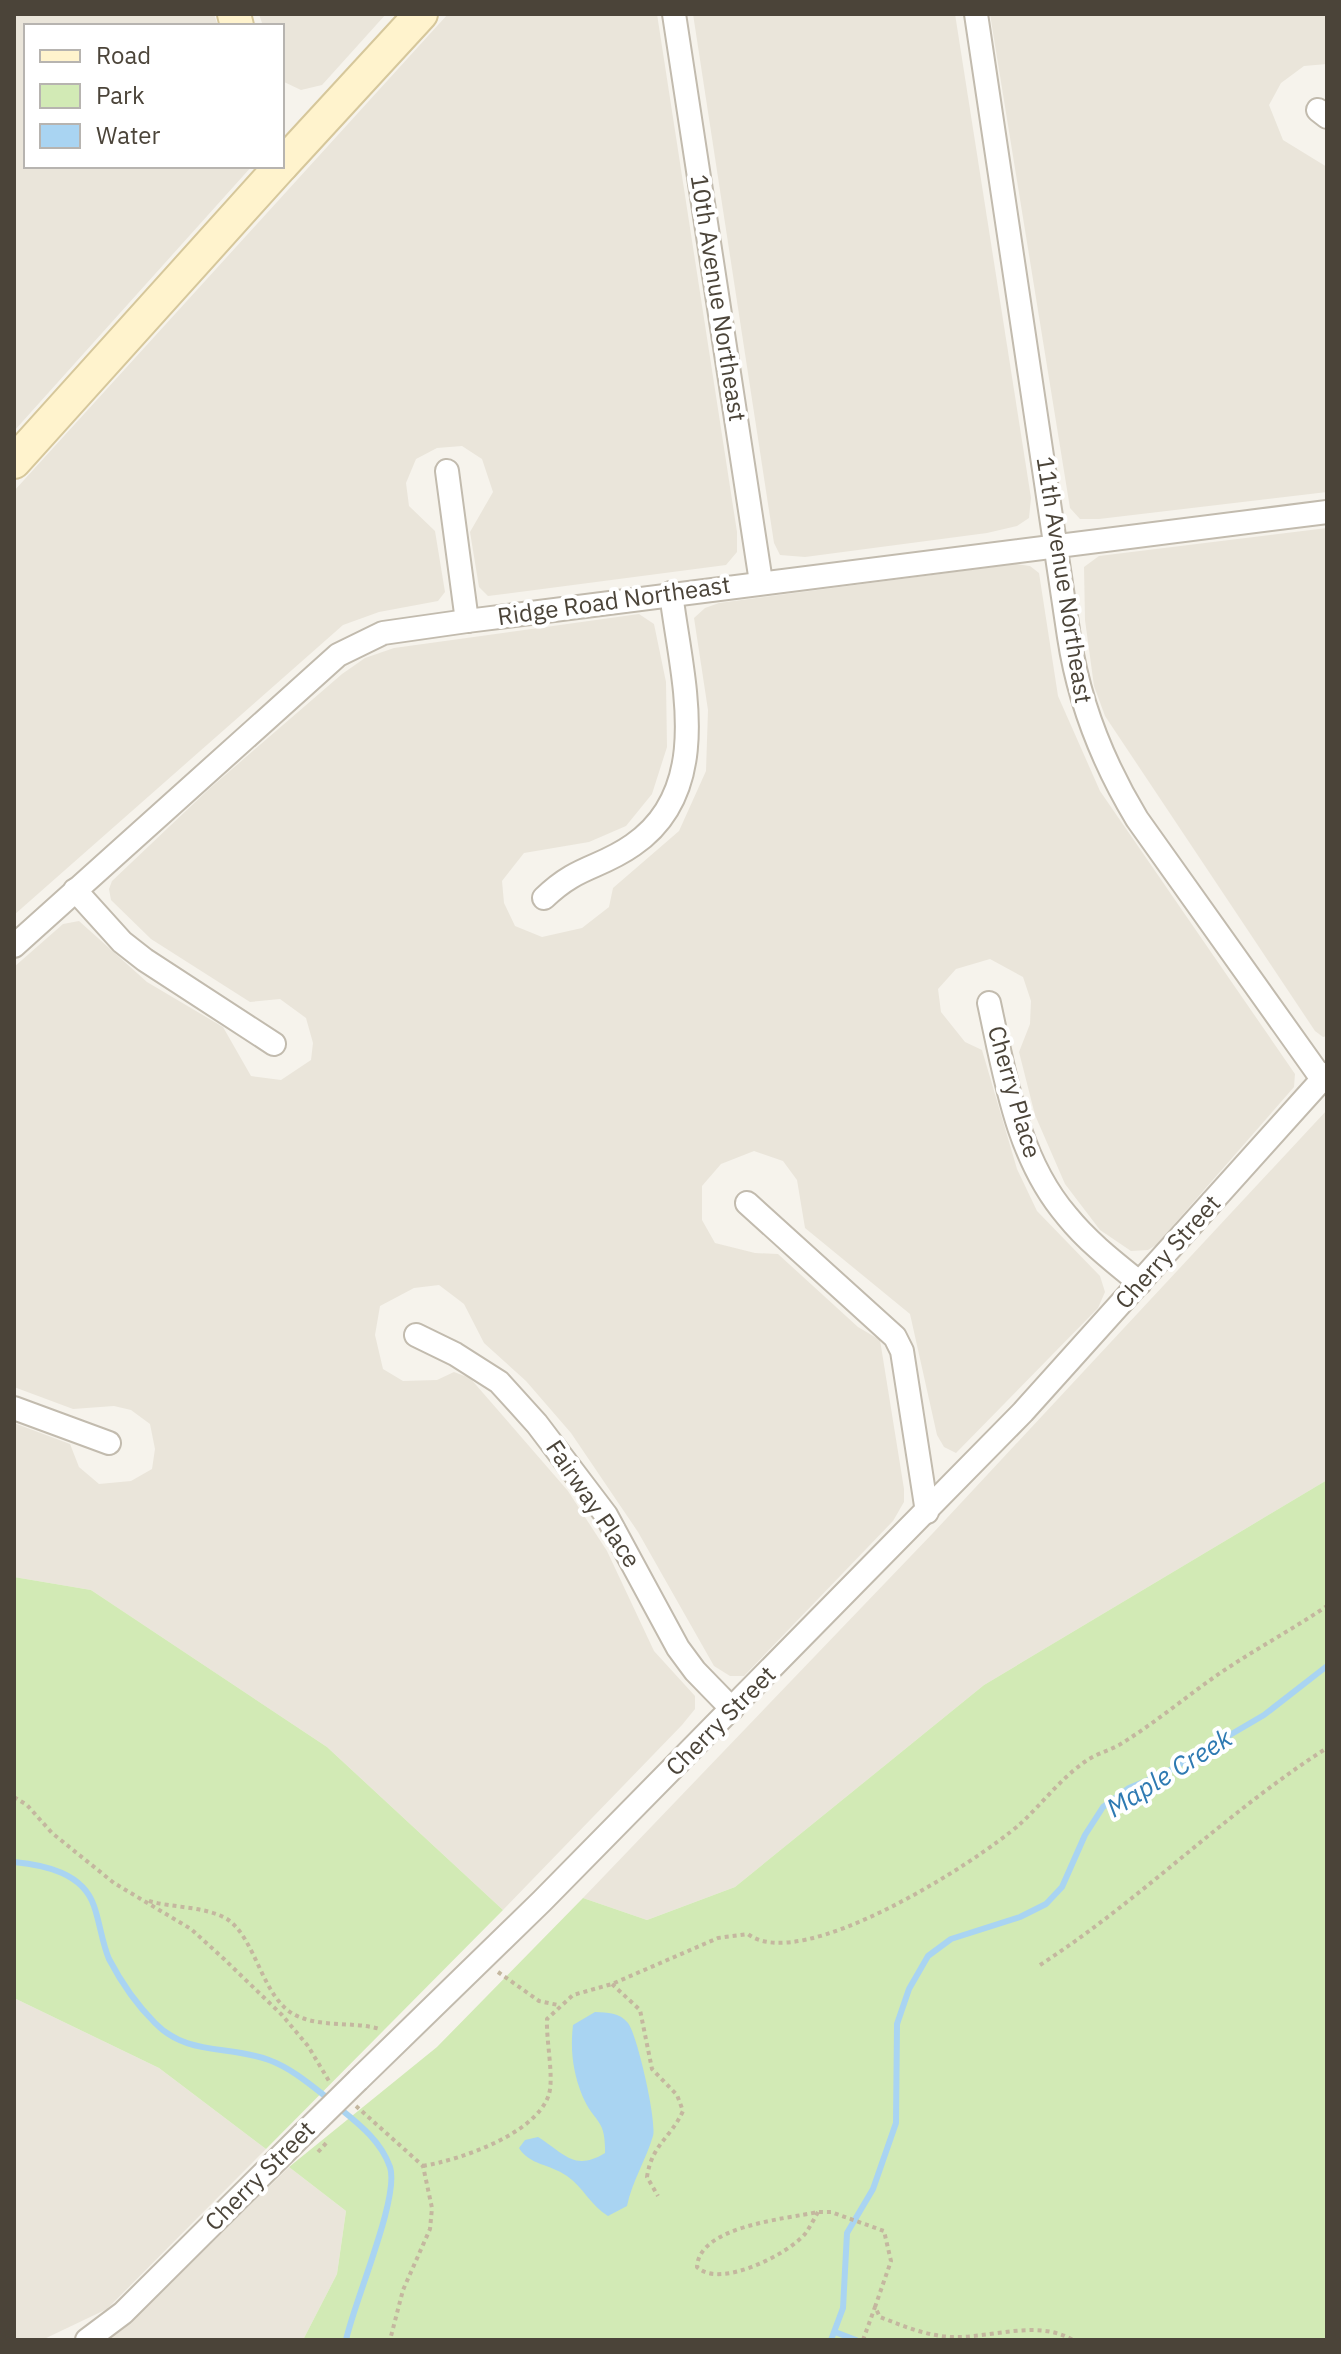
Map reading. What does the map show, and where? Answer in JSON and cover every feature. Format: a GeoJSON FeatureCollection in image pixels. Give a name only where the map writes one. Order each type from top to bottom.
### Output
{"type":"FeatureCollection","features":[{"type":"Feature","properties":{"kind":"main road"},"geometry":{"type":"LineString","coordinates":[[286,152],[421,14]]}},
{"type":"Feature","properties":{"kind":"main road"},"geometry":{"type":"LineString","coordinates":[[14,462],[272,168]]}},
{"type":"Feature","properties":{"kind":"street","name":"10th Avenue Northeast"},"geometry":{"type":"LineString","coordinates":[[674,14],[761,582]]}},
{"type":"Feature","properties":{"kind":"street","name":"11th Avenue Northeast"},"geometry":{"type":"LineString","coordinates":[[976,14],[1080,692],[1097,745],[1137,819],[1325,1076]]}},
{"type":"Feature","properties":{"kind":"street"},"geometry":{"type":"LineString","coordinates":[[447,471],[467,621]]}},
{"type":"Feature","properties":{"kind":"street","name":"Ridge Road Northeast"},"geometry":{"type":"LineString","coordinates":[[14,946],[338,655],[383,633],[671,593],[1327,512]]}},
{"type":"Feature","properties":{"kind":"street"},"geometry":{"type":"LineString","coordinates":[[544,898],[565,878],[633,846],[660,819],[680,785],[688,738],[671,593]]}},
{"type":"Feature","properties":{"kind":"street"},"geometry":{"type":"LineString","coordinates":[[75,890],[122,942],[145,960],[274,1044]]}},
{"type":"Feature","properties":{"kind":"street","name":"Cherry Place"},"geometry":{"type":"LineString","coordinates":[[989,1003],[1015,1115],[1044,1183],[1090,1241],[1140,1283]]}},
{"type":"Feature","properties":{"kind":"street","name":"Cherry Street"},"geometry":{"type":"LineString","coordinates":[[87,2340],[123,2313],[352,2089],[927,1512],[1140,1283],[1325,1076]]}},
{"type":"Feature","properties":{"kind":"street"},"geometry":{"type":"LineString","coordinates":[[747,1203],[895,1337],[902,1351],[927,1512]]}},
{"type":"Feature","properties":{"kind":"street","name":"Fairway Place"},"geometry":{"type":"LineString","coordinates":[[416,1335],[455,1354],[499,1382],[537,1424],[606,1515],[678,1648],[695,1671],[732,1709]]}},
{"type":"Feature","properties":{"kind":"street"},"geometry":{"type":"LineString","coordinates":[[14,1408],[109,1443]]}},
{"type":"Feature","properties":{"kind":"path"},"geometry":{"type":"LineString","coordinates":[[423,2166],[462,2158],[487,2147],[539,2111],[550,2093],[547,2019],[558,2005],[573,1995],[612,1984],[718,1938],[748,1934],[755,1940],[783,1943],[829,1934],[875,1916],[963,1867],[1019,1824],[1085,1762],[1117,1745],[1216,1676],[1327,1606]]}},
{"type":"Feature","properties":{"kind":"path"},"geometry":{"type":"LineString","coordinates":[[1040,1965],[1167,1872],[1285,1774],[1327,1748]]}},
{"type":"Feature","properties":{"kind":"path"},"geometry":{"type":"LineString","coordinates":[[14,1797],[27,1805],[52,1833],[135,1897],[191,1929],[282,2015],[308,2046],[325,2078],[336,2088]]}},
{"type":"Feature","properties":{"kind":"path"},"geometry":{"type":"LineString","coordinates":[[135,1897],[227,1919],[242,1932],[251,1956],[291,2013],[337,2024],[363,2024],[380,2029],[397,2041]]}},
{"type":"Feature","properties":{"kind":"path"},"geometry":{"type":"LineString","coordinates":[[481,1959],[539,2001],[558,2005]]}},
{"type":"Feature","properties":{"kind":"path"},"geometry":{"type":"LineString","coordinates":[[612,1984],[640,2010],[652,2069],[677,2095],[683,2111],[675,2128],[650,2156],[647,2177],[658,2196]]}},
{"type":"Feature","properties":{"kind":"path"},"geometry":{"type":"LineString","coordinates":[[352,2089],[423,2166],[432,2208],[430,2229],[403,2290],[390,2340]]}},
{"type":"Feature","properties":{"kind":"path"},"geometry":{"type":"LineString","coordinates":[[818,2212],[805,2234],[767,2260],[719,2275],[704,2274],[697,2267],[698,2256],[705,2245],[730,2231],[818,2212],[842,2216],[884,2231],[891,2261],[863,2340]]}},
{"type":"Feature","properties":{"kind":"path"},"geometry":{"type":"LineString","coordinates":[[875,2307],[880,2317],[916,2331],[951,2337],[1048,2328],[1073,2340]]}},
{"type":"Feature","properties":{"kind":"shaded area"},"geometry":{"type":"Polygon","coordinates":[[[14,14],[214,14],[217,24],[24,24],[24,168],[250,168],[14,431],[14,14]]]}},
{"type":"Feature","properties":{"kind":"shaded area"},"geometry":{"type":"Polygon","coordinates":[[[259,14],[386,14],[322,85],[301,90],[284,82],[284,24],[262,24],[259,14]]]}},
{"type":"Feature","properties":{"kind":"shaded area"},"geometry":{"type":"Polygon","coordinates":[[[448,14],[657,14],[737,532],[737,552],[726,565],[488,596],[479,587],[470,532],[493,492],[482,459],[462,446],[437,448],[416,459],[406,483],[409,506],[435,531],[445,592],[438,601],[379,612],[343,625],[14,915],[14,491],[448,14]]]}},
{"type":"Feature","properties":{"kind":"shaded area"},"geometry":{"type":"Polygon","coordinates":[[[693,14],[955,14],[1031,498],[1029,518],[1017,526],[987,533],[805,557],[780,555],[774,543],[693,14]]]}},
{"type":"Feature","properties":{"kind":"shaded area"},"geometry":{"type":"Polygon","coordinates":[[[990,14],[1327,14],[1327,64],[1304,66],[1281,83],[1269,105],[1283,140],[1327,167],[1327,492],[1099,519],[1080,519],[1070,508],[990,14]]]}},
{"type":"Feature","properties":{"kind":"shaded area"},"geometry":{"type":"Polygon","coordinates":[[[1327,528],[1327,1036],[1323,1037],[1315,1031],[1105,716],[1094,686],[1085,620],[1084,567],[1099,556],[1327,528]]]}},
{"type":"Feature","properties":{"kind":"shaded area"},"geometry":{"type":"Polygon","coordinates":[[[1016,564],[1030,566],[1039,573],[1058,696],[1100,791],[1295,1074],[1294,1087],[1156,1245],[1148,1250],[1131,1251],[1100,1230],[1065,1184],[1035,1115],[1019,1052],[1030,1024],[1031,1001],[1023,977],[990,959],[956,969],[938,989],[941,1012],[965,1042],[982,1050],[1017,1169],[1037,1211],[1100,1276],[1105,1292],[1098,1308],[956,1453],[944,1447],[937,1435],[910,1314],[805,1228],[797,1180],[783,1161],[754,1151],[721,1164],[702,1186],[702,1220],[715,1243],[755,1253],[778,1254],[858,1327],[880,1340],[904,1489],[904,1502],[893,1521],[744,1676],[730,1676],[714,1666],[638,1532],[571,1433],[526,1381],[484,1343],[464,1304],[439,1285],[414,1288],[380,1306],[375,1335],[383,1369],[403,1381],[437,1380],[454,1372],[470,1378],[568,1491],[607,1551],[654,1651],[695,1696],[695,1709],[682,1725],[503,1910],[327,1747],[91,1590],[14,1577],[14,1423],[70,1444],[79,1467],[99,1484],[131,1481],[152,1469],[155,1449],[150,1424],[131,1410],[114,1406],[73,1409],[14,1387],[14,967],[63,924],[79,921],[147,982],[223,1027],[251,1076],[281,1080],[311,1060],[313,1043],[306,1018],[280,999],[250,1002],[151,939],[111,900],[109,889],[112,881],[209,789],[342,674],[365,658],[394,648],[639,614],[654,624],[666,682],[667,747],[652,794],[626,826],[589,842],[524,853],[502,881],[504,903],[515,926],[542,937],[582,928],[609,907],[613,888],[679,831],[706,771],[708,710],[694,618],[705,608],[719,603],[1016,564]]]}},
{"type":"Feature","properties":{"kind":"shaded area"},"geometry":{"type":"Polygon","coordinates":[[[1327,1110],[1327,1480],[984,1685],[735,1887],[647,1920],[583,1898],[933,1533],[1327,1110]]]}},
{"type":"Feature","properties":{"kind":"shaded area"},"geometry":{"type":"Polygon","coordinates":[[[14,1998],[159,2068],[266,2149],[107,2309],[42,2340],[14,2340],[14,1998]]]}},
{"type":"Feature","properties":{"kind":"shaded area"},"geometry":{"type":"Polygon","coordinates":[[[289,2167],[346,2211],[337,2274],[303,2340],[103,2340],[185,2269],[289,2167]]]}},
{"type":"Feature","properties":{"kind":"green space"},"geometry":{"type":"Polygon","coordinates":[[[1327,1480],[1327,2340],[303,2340],[337,2274],[346,2211],[289,2167],[437,2047],[583,1898],[647,1920],[735,1887],[984,1685],[1327,1480]]]}},
{"type":"Feature","properties":{"kind":"green space"},"geometry":{"type":"Polygon","coordinates":[[[14,1577],[91,1590],[327,1747],[503,1910],[266,2149],[159,2068],[14,1998],[14,1577]]]}},
{"type":"Feature","properties":{"kind":"water"},"geometry":{"type":"Polygon","coordinates":[[[595,2012],[621,2017],[632,2030],[645,2078],[653,2127],[653,2136],[627,2206],[608,2216],[567,2176],[528,2158],[519,2148],[525,2140],[538,2137],[577,2161],[605,2153],[604,2133],[582,2095],[572,2052],[573,2025],[595,2012]]]}},
{"type":"Feature","properties":{"kind":"waterway","name":"Maple Creek"},"geometry":{"type":"LineString","coordinates":[[831,2340],[843,2308],[847,2233],[873,2189],[896,2123],[897,2024],[909,1989],[928,1956],[951,1939],[1020,1917],[1046,1904],[1062,1887],[1085,1835],[1103,1807],[1129,1788],[1165,1773],[1264,1715],[1327,1666]]}},
{"type":"Feature","properties":{"kind":"waterway","name":"Maple Creek"},"geometry":{"type":"LineString","coordinates":[[14,1862],[62,1873],[81,1886],[94,1906],[114,1968],[142,2009],[167,2033],[194,2045],[254,2055],[277,2063],[330,2100]]}},
{"type":"Feature","properties":{"kind":"waterway","name":"Maple Creek"},"geometry":{"type":"LineString","coordinates":[[338,2107],[381,2149],[390,2167],[391,2181],[383,2225],[346,2340]]}},
{"type":"Feature","properties":{"kind":"waterway"},"geometry":{"type":"LineString","coordinates":[[835,2332],[856,2340]]}}]}
